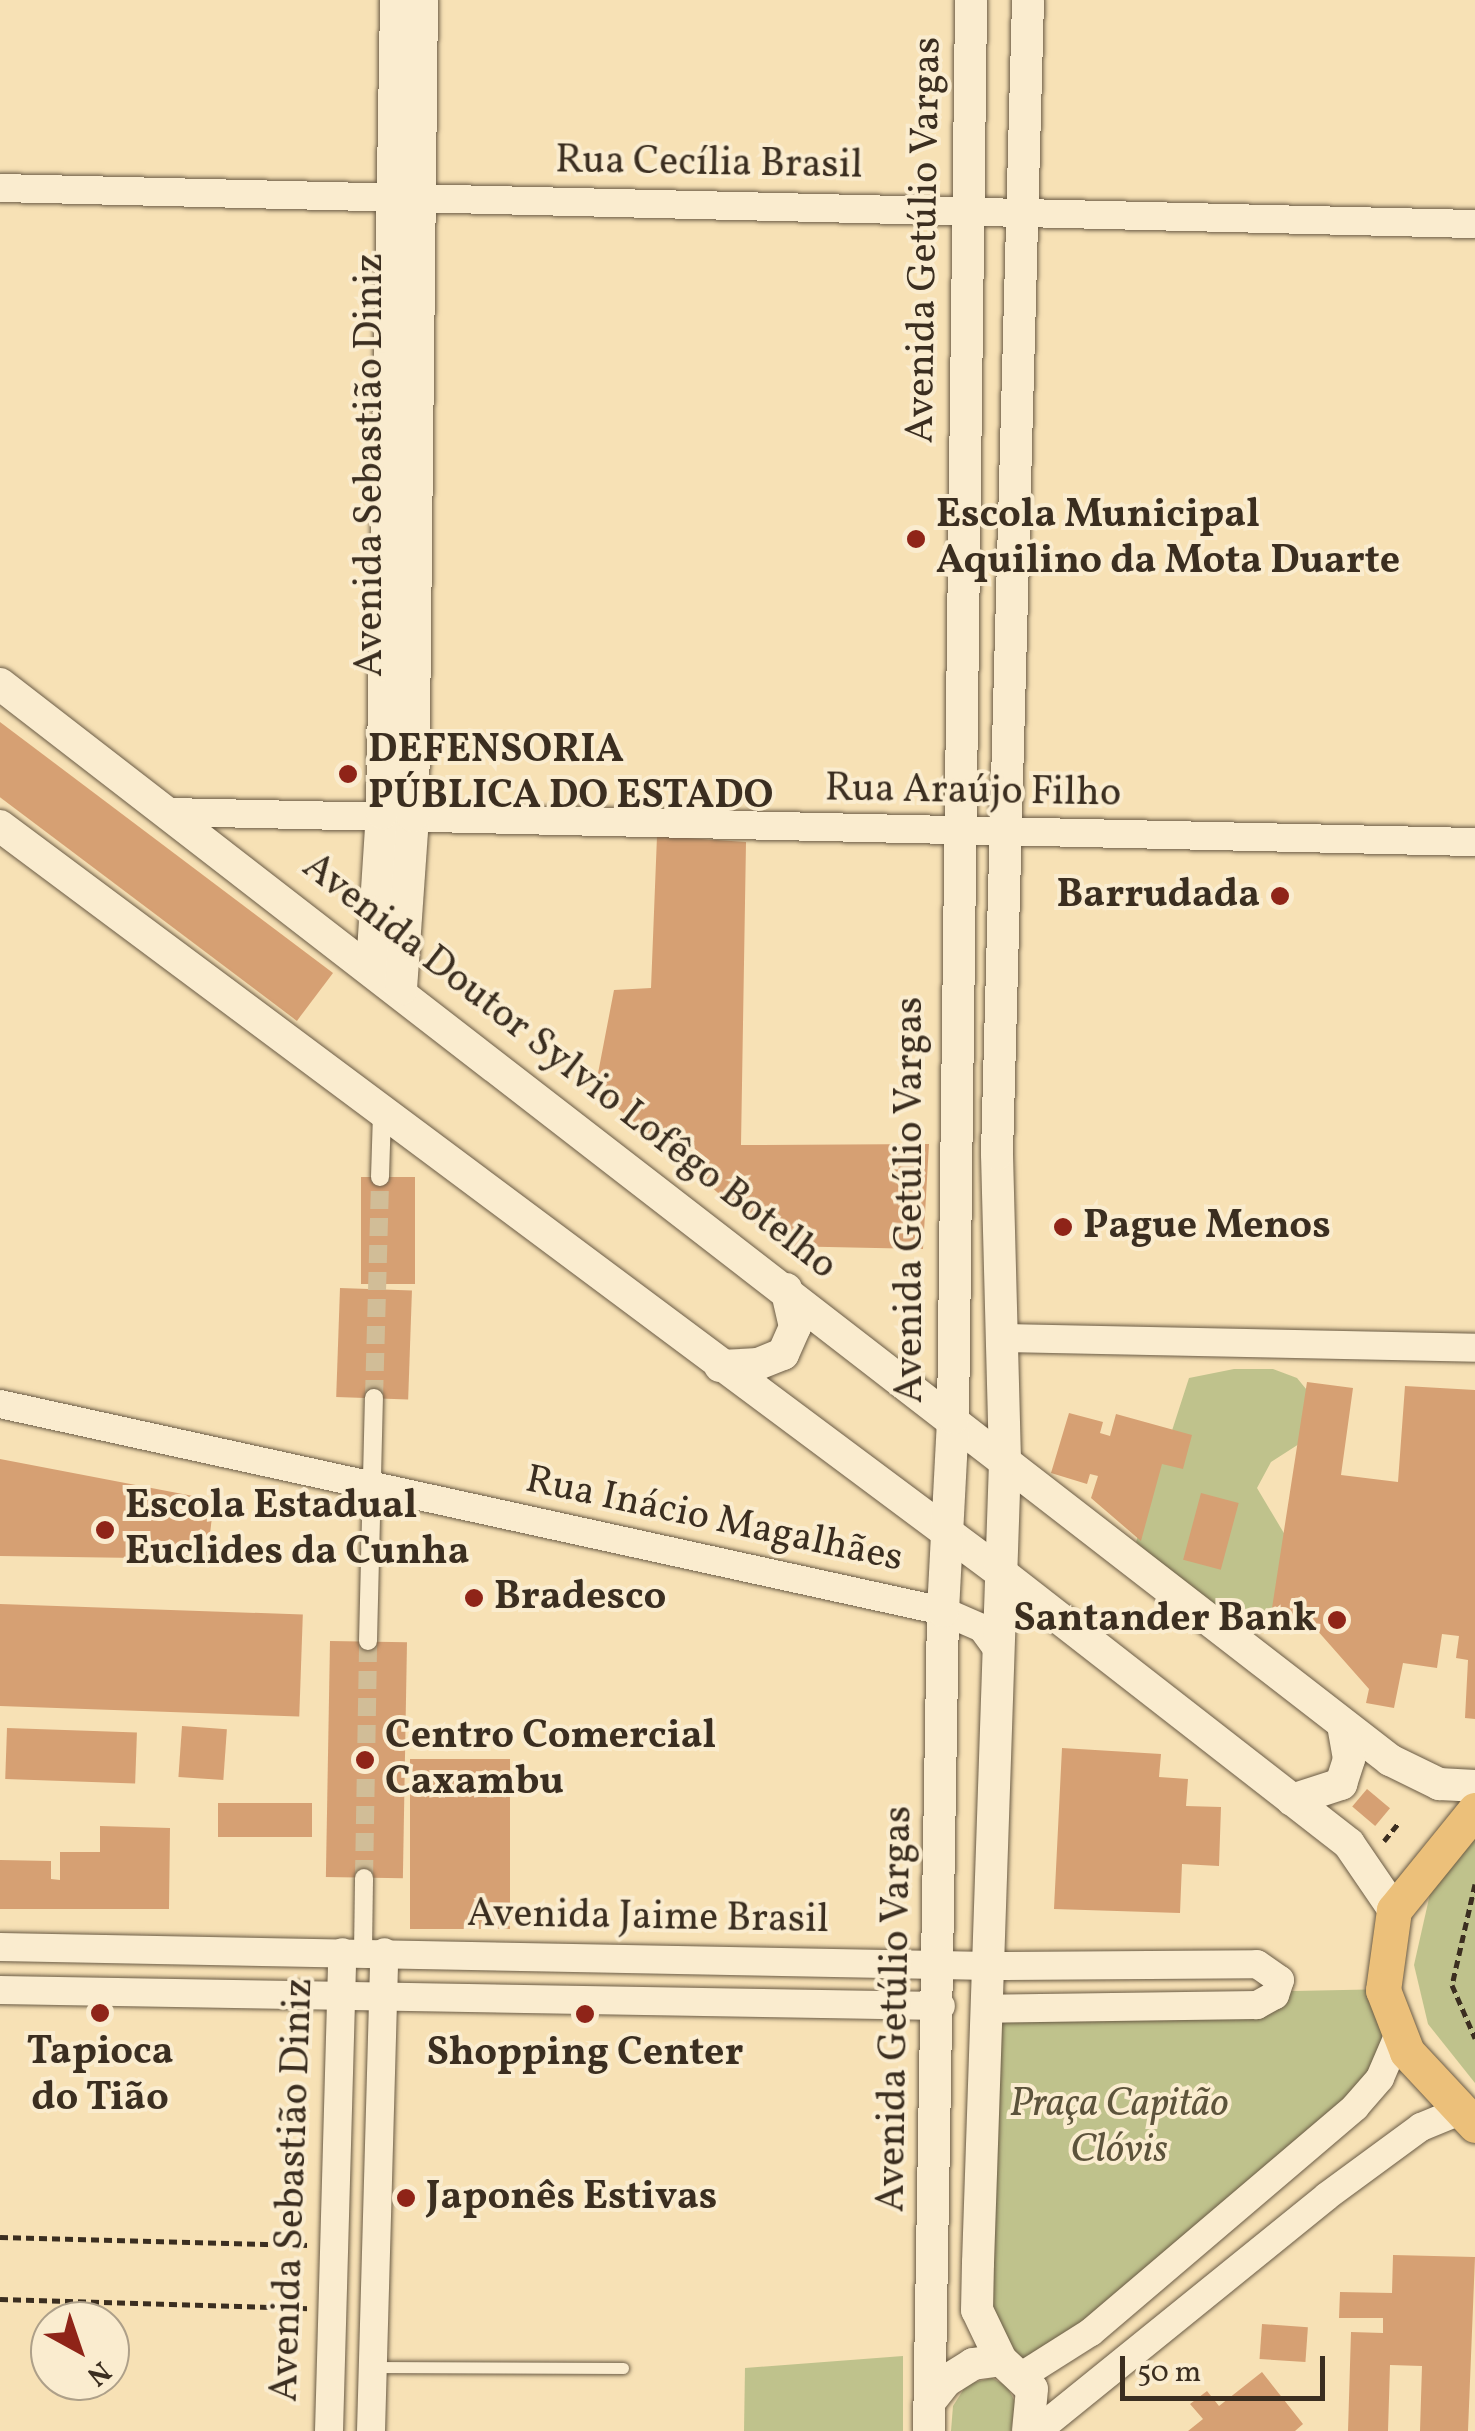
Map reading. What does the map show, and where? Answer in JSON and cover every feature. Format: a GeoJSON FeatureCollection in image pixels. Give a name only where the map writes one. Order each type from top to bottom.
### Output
{"type":"FeatureCollection","features":[{"type":"Feature","properties":{"kind":"main road","name":"Avenida Sebastião Diniz"},"geometry":{"type":"LineString","coordinates":[[396,0],[403,198],[397,815],[402,989]]}},
{"type":"Feature","properties":{"kind":"main road","name":"Avenida Sebastião Diniz"},"geometry":{"type":"LineString","coordinates":[[403,198],[422,0]]}},
{"type":"Feature","properties":{"kind":"main road","name":"Avenida Getúlio Vargas"},"geometry":{"type":"LineString","coordinates":[[930,2416],[941,2006],[942,1611],[952,1418],[956,831],[971,0]]}},
{"type":"Feature","properties":{"kind":"main road"},"geometry":{"type":"LineString","coordinates":[[1028,0],[1008,581],[1008,833],[997,1154],[1006,1338],[1005,1460],[978,2310],[1034,2406],[1028,2431]]}},
{"type":"Feature","properties":{"kind":"main road","name":"Avenida Doutor Sylvio Lofêgo Botelho"},"geometry":{"type":"LineString","coordinates":[[0,684],[402,989],[1343,1725],[1401,1768],[1439,1784],[1475,1786]]}},
{"type":"Feature","properties":{"kind":"main road","name":"Avenida Sebastião Diniz"},"geometry":{"type":"LineString","coordinates":[[372,967],[397,815]]}},
{"type":"Feature","properties":{"kind":"main road"},"geometry":{"type":"LineString","coordinates":[[0,826],[945,1535],[1000,1572],[1349,1844],[1394,1910]]}},
{"type":"Feature","properties":{"kind":"main road"},"geometry":{"type":"LineString","coordinates":[[720,1366],[758,1364],[784,1354],[795,1327],[786,1289]]}},
{"type":"Feature","properties":{"kind":"main road"},"geometry":{"type":"LineString","coordinates":[[1292,1800],[1340,1784],[1349,1759],[1343,1725]]}},
{"type":"Feature","properties":{"kind":"main road"},"geometry":{"type":"LineString","coordinates":[[1468,2118],[1398,2036],[1384,1990],[1394,1910],[1475,1810]]}},
{"type":"Feature","properties":{"kind":"main road"},"geometry":{"type":"LineString","coordinates":[[930,2416],[973,2364],[1012,2368]]}},
{"type":"Feature","properties":{"kind":"street","name":"Rua Cecília Brasil"},"geometry":{"type":"LineString","coordinates":[[0,188],[1475,224]]}},
{"type":"Feature","properties":{"kind":"street","name":"Rua Araújo Filho"},"geometry":{"type":"LineString","coordinates":[[170,812],[1475,842]]}},
{"type":"Feature","properties":{"kind":"street"},"geometry":{"type":"LineString","coordinates":[[380,1177],[382,1112]]}},
{"type":"Feature","properties":{"kind":"street"},"geometry":{"type":"LineString","coordinates":[[1006,1338],[1475,1348]]}},
{"type":"Feature","properties":{"kind":"street"},"geometry":{"type":"LineString","coordinates":[[368,1641],[374,1398]]}},
{"type":"Feature","properties":{"kind":"street","name":"Rua Inácio Magalhães"},"geometry":{"type":"LineString","coordinates":[[0,1404],[942,1611],[982,1628],[998,1650]]}},
{"type":"Feature","properties":{"kind":"street"},"geometry":{"type":"LineString","coordinates":[[363,1952],[364,1878]]}},
{"type":"Feature","properties":{"kind":"street","name":"Avenida Jaime Brasil"},"geometry":{"type":"LineString","coordinates":[[0,1948],[990,1966],[1258,1964],[1280,1980],[1275,1995],[1257,2004],[986,2009]]}},
{"type":"Feature","properties":{"kind":"street","name":"Avenida Sebastião Diniz"},"geometry":{"type":"LineString","coordinates":[[329,2431],[339,1998],[363,1952]]}},
{"type":"Feature","properties":{"kind":"street","name":"Avenida Sebastião Diniz"},"geometry":{"type":"LineString","coordinates":[[363,1952],[382,1998],[371,2431]]}},
{"type":"Feature","properties":{"kind":"street","name":"Avenida Jaime Brasil"},"geometry":{"type":"LineString","coordinates":[[0,1990],[941,2006]]}},
{"type":"Feature","properties":{"kind":"street"},"geometry":{"type":"LineString","coordinates":[[1012,2368],[1091,2332],[1355,2107],[1380,2078],[1398,2036]]}},
{"type":"Feature","properties":{"kind":"street"},"geometry":{"type":"LineString","coordinates":[[1037,2431],[1327,2196],[1421,2127],[1468,2118]]}},
{"type":"Feature","properties":{"kind":"lane"},"geometry":{"type":"LineString","coordinates":[[373,2367],[623,2368]]}},
{"type":"Feature","properties":{"kind":"path"},"geometry":{"type":"LineString","coordinates":[[1462,1882],[1473,1886],[1452,1984],[1475,2038]]}},
{"type":"Feature","properties":{"kind":"path"},"geometry":{"type":"LineString","coordinates":[[0,2238],[333,2246]]}},
{"type":"Feature","properties":{"kind":"path"},"geometry":{"type":"LineString","coordinates":[[0,2299],[332,2308]]}},
{"type":"Feature","properties":{"kind":"green space"},"geometry":{"type":"Polygon","coordinates":[[[1234,1369],[1273,1369],[1297,1378],[1311,1395],[1299,1444],[1271,1462],[1257,1488],[1288,1540],[1276,1606],[1248,1624],[1217,1614],[1136,1542],[1189,1378],[1234,1369]]]}},
{"type":"Feature","properties":{"kind":"green space"},"geometry":{"type":"Polygon","coordinates":[[[1475,1836],[1475,2083],[1428,2024],[1414,1965],[1432,1885],[1475,1836]]]}},
{"type":"Feature","properties":{"kind":"green space","name":"Praça Capitão Clóvis"},"geometry":{"type":"Polygon","coordinates":[[[1392,1989],[1380,2088],[1025,2375],[987,2330],[992,1997],[1392,1989]]]}},
{"type":"Feature","properties":{"kind":"green space"},"geometry":{"type":"Polygon","coordinates":[[[903,2356],[903,2431],[744,2431],[745,2368],[903,2356]]]}},
{"type":"Feature","properties":{"kind":"green space"},"geometry":{"type":"Polygon","coordinates":[[[992,2378],[1007,2386],[1015,2402],[1011,2431],[951,2431],[953,2406],[967,2384],[992,2378]]]}},
{"type":"Feature","properties":{"kind":"building"},"geometry":{"type":"Polygon","coordinates":[[[0,722],[333,973],[297,1021],[0,797],[0,722]]]}},
{"type":"Feature","properties":{"kind":"building"},"geometry":{"type":"Polygon","coordinates":[[[657,836],[746,842],[741,1145],[929,1144],[923,1249],[781,1246],[595,1089],[614,990],[651,988],[657,836]]]}},
{"type":"Feature","properties":{"kind":"building"},"geometry":{"type":"Polygon","coordinates":[[[361,1177],[415,1177],[415,1284],[361,1284],[361,1177]]]}},
{"type":"Feature","properties":{"kind":"building"},"geometry":{"type":"Polygon","coordinates":[[[340,1288],[412,1291],[408,1399],[336,1397],[340,1288]]]}},
{"type":"Feature","properties":{"kind":"building"},"geometry":{"type":"Polygon","coordinates":[[[1307,1382],[1353,1388],[1341,1475],[1398,1482],[1405,1386],[1475,1390],[1475,1719],[1465,1718],[1468,1660],[1456,1658],[1459,1636],[1442,1634],[1437,1668],[1403,1663],[1394,1708],[1366,1703],[1369,1689],[1316,1629],[1270,1621],[1307,1382]]]}},
{"type":"Feature","properties":{"kind":"building"},"geometry":{"type":"Polygon","coordinates":[[[1069,1413],[1103,1422],[1100,1433],[1110,1436],[1116,1414],[1192,1435],[1183,1469],[1162,1464],[1141,1541],[1091,1498],[1098,1476],[1090,1474],[1087,1484],[1051,1473],[1069,1413]]]}},
{"type":"Feature","properties":{"kind":"building"},"geometry":{"type":"Polygon","coordinates":[[[0,1459],[214,1500],[207,1559],[0,1556],[0,1459]]]}},
{"type":"Feature","properties":{"kind":"building"},"geometry":{"type":"Polygon","coordinates":[[[1201,1493],[1239,1503],[1221,1570],[1183,1560],[1201,1493]]]}},
{"type":"Feature","properties":{"kind":"building"},"geometry":{"type":"Polygon","coordinates":[[[0,1604],[303,1615],[299,1717],[0,1706],[0,1604]]]}},
{"type":"Feature","properties":{"kind":"building"},"geometry":{"type":"Polygon","coordinates":[[[330,1641],[407,1642],[403,1878],[326,1877],[330,1641]]]}},
{"type":"Feature","properties":{"kind":"building"},"geometry":{"type":"Polygon","coordinates":[[[182,1726],[227,1729],[223,1780],[178,1777],[182,1726]]]}},
{"type":"Feature","properties":{"kind":"building"},"geometry":{"type":"Polygon","coordinates":[[[7,1728],[137,1733],[135,1784],[5,1779],[7,1728]]]}},
{"type":"Feature","properties":{"kind":"building"},"geometry":{"type":"Polygon","coordinates":[[[1062,1748],[1161,1754],[1159,1777],[1188,1779],[1186,1806],[1221,1807],[1219,1866],[1182,1864],[1180,1913],[1054,1909],[1062,1748]]]}},
{"type":"Feature","properties":{"kind":"building"},"geometry":{"type":"Polygon","coordinates":[[[410,1759],[510,1759],[510,1929],[410,1929],[410,1759]]]}},
{"type":"Feature","properties":{"kind":"building"},"geometry":{"type":"Polygon","coordinates":[[[1367,1789],[1390,1808],[1375,1826],[1352,1807],[1367,1789]]]}},
{"type":"Feature","properties":{"kind":"building"},"geometry":{"type":"Polygon","coordinates":[[[218,1803],[312,1803],[312,1837],[218,1837],[218,1803]]]}},
{"type":"Feature","properties":{"kind":"building"},"geometry":{"type":"Polygon","coordinates":[[[100,1826],[170,1828],[169,1909],[0,1909],[0,1860],[51,1861],[51,1879],[60,1880],[60,1852],[100,1852],[100,1826]]]}},
{"type":"Feature","properties":{"kind":"building"},"geometry":{"type":"Polygon","coordinates":[[[1393,2255],[1475,2257],[1468,2431],[1420,2431],[1422,2366],[1390,2365],[1388,2431],[1348,2431],[1351,2332],[1383,2333],[1383,2318],[1339,2318],[1340,2292],[1392,2293],[1393,2255]]]}},
{"type":"Feature","properties":{"kind":"building"},"geometry":{"type":"Polygon","coordinates":[[[1262,2324],[1308,2327],[1305,2362],[1260,2359],[1262,2324]]]}},
{"type":"Feature","properties":{"kind":"building"},"geometry":{"type":"Polygon","coordinates":[[[1262,2372],[1303,2424],[1295,2431],[1188,2431],[1203,2419],[1190,2404],[1207,2391],[1219,2406],[1262,2372]]]}},
{"type":"Feature","properties":{"kind":"tunnel"},"geometry":{"type":"LineString","coordinates":[[374,1398],[380,1177]]}},
{"type":"Feature","properties":{"kind":"tunnel"},"geometry":{"type":"LineString","coordinates":[[364,1878],[368,1641]]}},
{"type":"Feature","properties":{"kind":"place","name":"Escola Municipal Aquilino da Mota Duarte"},"geometry":{"type":"Point","coordinates":[916,539]}},
{"type":"Feature","properties":{"kind":"place","name":"DEFENSORIA PÚBLICA DO ESTADO"},"geometry":{"type":"Point","coordinates":[348,774]}},
{"type":"Feature","properties":{"kind":"place","name":"Barrudada"},"geometry":{"type":"Point","coordinates":[1280,896]}},
{"type":"Feature","properties":{"kind":"place","name":"Pague Menos"},"geometry":{"type":"Point","coordinates":[1063,1227]}},
{"type":"Feature","properties":{"kind":"place","name":"Escola Estadual Euclides da Cunha"},"geometry":{"type":"Point","coordinates":[105,1530]}},
{"type":"Feature","properties":{"kind":"place","name":"Bradesco"},"geometry":{"type":"Point","coordinates":[474,1598]}},
{"type":"Feature","properties":{"kind":"place","name":"Santander Bank"},"geometry":{"type":"Point","coordinates":[1337,1620]}},
{"type":"Feature","properties":{"kind":"place","name":"Centro Comercial Caxambu"},"geometry":{"type":"Point","coordinates":[365,1760]}},
{"type":"Feature","properties":{"kind":"place","name":"Tapioca do Tião"},"geometry":{"type":"Point","coordinates":[100,2013]}},
{"type":"Feature","properties":{"kind":"place","name":"Shopping Center"},"geometry":{"type":"Point","coordinates":[585,2014]}},
{"type":"Feature","properties":{"kind":"place","name":"Japonês Estivas"},"geometry":{"type":"Point","coordinates":[406,2198]}}]}
